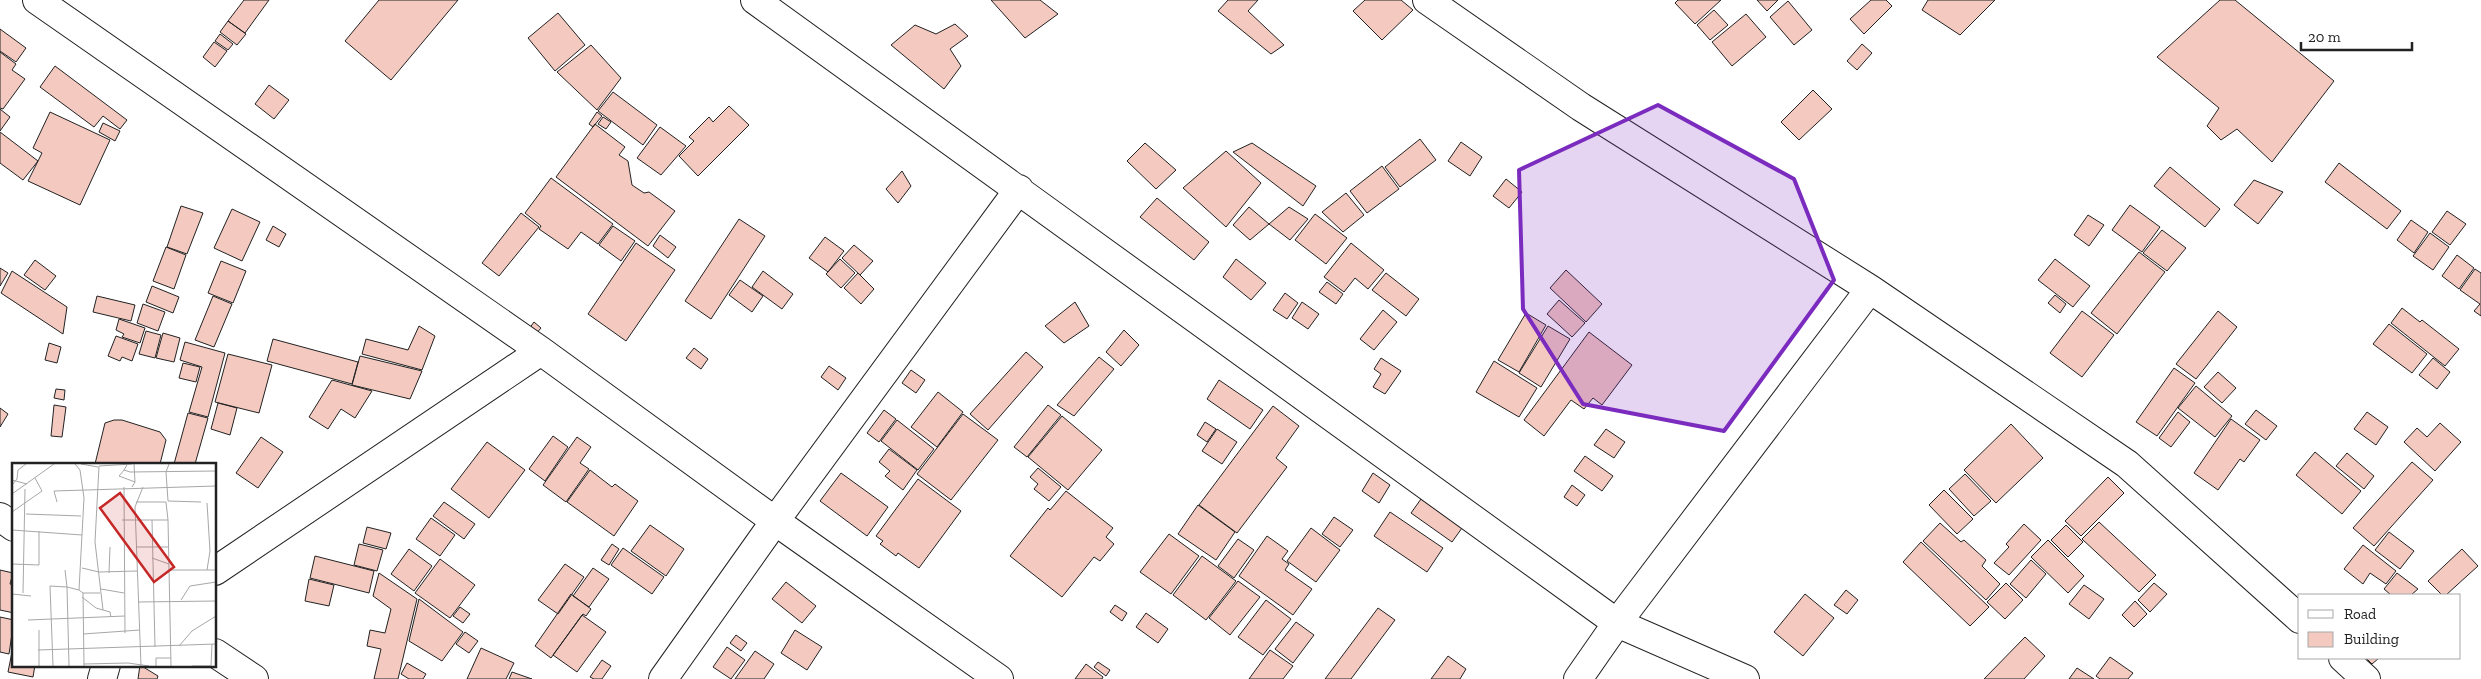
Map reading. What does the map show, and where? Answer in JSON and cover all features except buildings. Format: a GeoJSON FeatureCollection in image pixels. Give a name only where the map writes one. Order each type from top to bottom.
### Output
{"type":"FeatureCollection","features":[{"type":"Feature","properties":{"kind":"street"},"geometry":{"type":"LineString","coordinates":[[37,0],[540,351],[775,521],[999,679]]}},
{"type":"Feature","properties":{"kind":"street"},"geometry":{"type":"LineString","coordinates":[[755,0],[1019,189],[1110,259],[1617,623],[1746,679]]}},
{"type":"Feature","properties":{"kind":"street"},"geometry":{"type":"LineString","coordinates":[[1427,0],[1581,107],[1870,289],[2128,464],[2298,617]]}},
{"type":"Feature","properties":{"kind":"street"},"geometry":{"type":"LineString","coordinates":[[663,679],[775,521],[1019,189]]}},
{"type":"Feature","properties":{"kind":"street"},"geometry":{"type":"LineString","coordinates":[[1578,679],[1617,623],[1870,289]]}},
{"type":"Feature","properties":{"kind":"street"},"geometry":{"type":"LineString","coordinates":[[216,569],[540,351]]}},
{"type":"Feature","properties":{"kind":"street"},"geometry":{"type":"LineString","coordinates":[[216,654],[254,679]]}},
{"type":"Feature","properties":{"kind":"street"},"geometry":{"type":"LineString","coordinates":[[2344,659],[2366,679]]}},
{"type":"Feature","properties":{"kind":"street"},"geometry":{"type":"LineString","coordinates":[[102,679],[106,666]]}},
{"type":"Feature","properties":{"kind":"highlighted area"},"geometry":{"type":"Polygon","coordinates":[[[1658,105],[1794,179],[1834,280],[1724,431],[1583,404],[1523,309],[1519,170],[1658,105]]]}}]}
